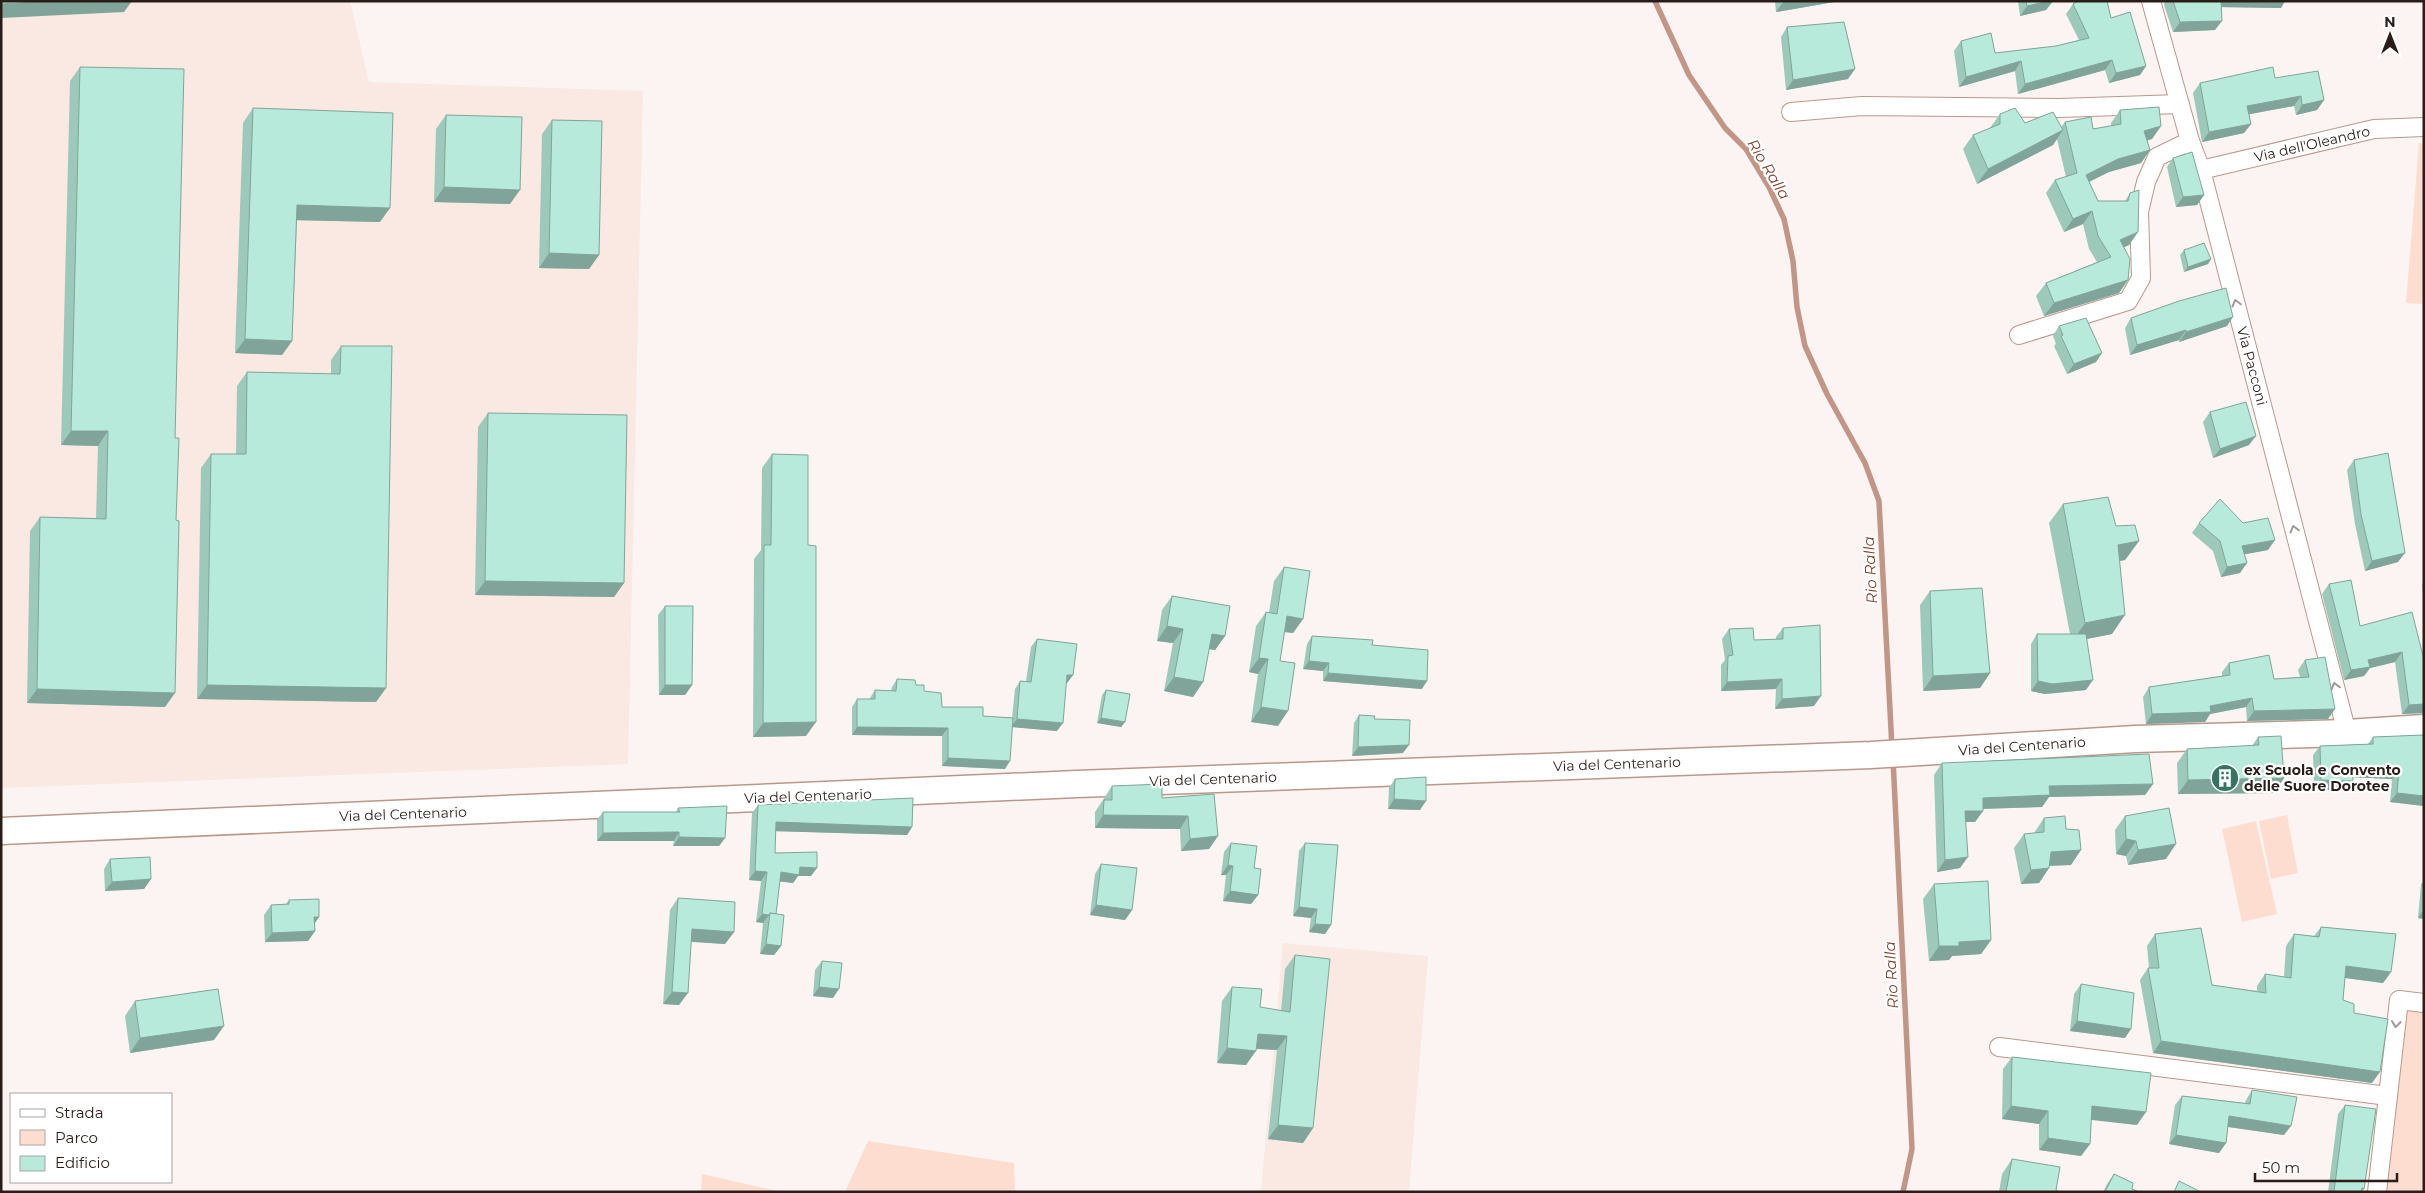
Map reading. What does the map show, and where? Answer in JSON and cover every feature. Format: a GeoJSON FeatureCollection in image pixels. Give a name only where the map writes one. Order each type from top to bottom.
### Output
{"type":"FeatureCollection","features":[{"type":"Feature","properties":{"kind":"street","name":"Via Pacconi"},"geometry":{"type":"LineString","coordinates":[[2151,1],[2190,142],[2201,170],[2348,733]]}},
{"type":"Feature","properties":{"kind":"street"},"geometry":{"type":"LineString","coordinates":[[1791,112],[1862,106],[2060,108],[2180,104]]}},
{"type":"Feature","properties":{"kind":"street","name":"Via dell'Oleandro"},"geometry":{"type":"LineString","coordinates":[[2201,170],[2374,129],[2424,127]]}},
{"type":"Feature","properties":{"kind":"street"},"geometry":{"type":"LineString","coordinates":[[2019,335],[2128,301],[2141,278],[2139,212],[2146,182],[2157,157],[2190,142]]}},
{"type":"Feature","properties":{"kind":"street","name":"Via del Centenario"},"geometry":{"type":"LineString","coordinates":[[1,832],[1077,784],[1876,755],[2134,739],[2348,733],[2424,728]]}},
{"type":"Feature","properties":{"kind":"street"},"geometry":{"type":"LineString","coordinates":[[2377,1192],[2399,1000],[2424,1003]]}},
{"type":"Feature","properties":{"kind":"street"},"geometry":{"type":"LineString","coordinates":[[1999,1046],[2388,1096]]}},
{"type":"Feature","properties":{"kind":"shaded area"},"geometry":{"type":"Polygon","coordinates":[[[1,1],[350,1],[369,82],[643,91],[628,764],[1,788],[1,1]]]}},
{"type":"Feature","properties":{"kind":"shaded area"},"geometry":{"type":"Polygon","coordinates":[[[1283,943],[1428,956],[1409,1192],[1261,1192],[1283,943]]]}},
{"type":"Feature","properties":{"kind":"green space"},"geometry":{"type":"Polygon","coordinates":[[[2419,143],[2424,144],[2424,304],[2406,303],[2419,143]]]}},
{"type":"Feature","properties":{"kind":"green space"},"geometry":{"type":"Polygon","coordinates":[[[2287,815],[2298,873],[2271,879],[2259,821],[2287,815]]]}},
{"type":"Feature","properties":{"kind":"green space"},"geometry":{"type":"Polygon","coordinates":[[[2256,821],[2277,914],[2242,922],[2222,829],[2256,821]]]}},
{"type":"Feature","properties":{"kind":"green space"},"geometry":{"type":"Polygon","coordinates":[[[2399,1000],[2424,1003],[2424,1192],[2377,1192],[2399,1000]]]}},
{"type":"Feature","properties":{"kind":"green space"},"geometry":{"type":"Polygon","coordinates":[[[868,1141],[1014,1163],[1015,1192],[845,1192],[868,1141]]]}},
{"type":"Feature","properties":{"kind":"green space"},"geometry":{"type":"Polygon","coordinates":[[[702,1174],[782,1192],[701,1192],[702,1174]]]}},
{"type":"Feature","properties":{"kind":"building"},"geometry":{"type":"Polygon","coordinates":[[[1,1],[56,1],[1,4],[1,1]]]}},
{"type":"Feature","properties":{"kind":"building"},"geometry":{"type":"Polygon","coordinates":[[[2026,1],[2049,1],[2027,6],[2026,1]]]}},
{"type":"Feature","properties":{"kind":"building"},"geometry":{"type":"Polygon","coordinates":[[[2078,1],[2107,1],[2111,18],[2130,12],[2146,66],[2116,73],[2112,60],[2025,84],[2021,61],[1966,77],[1961,41],[1991,33],[1995,53],[2056,46],[2089,38],[2073,4],[2078,1]]]}},
{"type":"Feature","properties":{"kind":"building"},"geometry":{"type":"Polygon","coordinates":[[[2173,1],[2221,1],[2222,21],[2180,22],[2173,1]]]}},
{"type":"Feature","properties":{"kind":"building"},"geometry":{"type":"Polygon","coordinates":[[[1844,22],[1855,69],[1793,80],[1787,27],[1844,22]]]}},
{"type":"Feature","properties":{"kind":"building"},"geometry":{"type":"Polygon","coordinates":[[[80,67],[184,69],[175,438],[179,438],[176,520],[179,521],[175,693],[37,689],[40,517],[106,519],[108,431],[71,431],[80,67]]]}},
{"type":"Feature","properties":{"kind":"building"},"geometry":{"type":"Polygon","coordinates":[[[2273,67],[2275,78],[2318,71],[2324,100],[2302,105],[2301,96],[2247,106],[2251,124],[2209,132],[2200,83],[2273,67]]]}},
{"type":"Feature","properties":{"kind":"building"},"geometry":{"type":"Polygon","coordinates":[[[2159,107],[2161,126],[2144,131],[2150,150],[2118,159],[2086,175],[2098,201],[2128,201],[2130,193],[2139,190],[2138,232],[2120,240],[2130,259],[2128,280],[2054,303],[2046,283],[2111,257],[2098,236],[2092,211],[2073,219],[2055,180],[2077,173],[2065,122],[2091,117],[2093,129],[2121,124],[2120,110],[2159,107]]]}},
{"type":"Feature","properties":{"kind":"building"},"geometry":{"type":"Polygon","coordinates":[[[253,108],[393,113],[390,208],[297,205],[292,341],[245,339],[253,108]]]}},
{"type":"Feature","properties":{"kind":"building"},"geometry":{"type":"Polygon","coordinates":[[[2015,108],[2025,123],[2053,112],[2063,130],[1988,169],[1973,135],[2000,124],[2000,114],[2015,108]]]}},
{"type":"Feature","properties":{"kind":"building"},"geometry":{"type":"Polygon","coordinates":[[[446,115],[522,117],[520,190],[444,187],[446,115]]]}},
{"type":"Feature","properties":{"kind":"building"},"geometry":{"type":"Polygon","coordinates":[[[552,120],[602,121],[599,255],[549,253],[552,120]]]}},
{"type":"Feature","properties":{"kind":"building"},"geometry":{"type":"Polygon","coordinates":[[[2192,152],[2204,195],[2183,197],[2173,158],[2192,152]]]}},
{"type":"Feature","properties":{"kind":"building"},"geometry":{"type":"Polygon","coordinates":[[[2204,243],[2211,259],[2188,267],[2184,250],[2204,243]]]}},
{"type":"Feature","properties":{"kind":"building"},"geometry":{"type":"Polygon","coordinates":[[[2226,288],[2233,317],[2137,345],[2131,318],[2179,301],[2226,288]]]}},
{"type":"Feature","properties":{"kind":"building"},"geometry":{"type":"Polygon","coordinates":[[[2086,318],[2102,353],[2074,364],[2061,336],[2063,335],[2059,326],[2086,318]]]}},
{"type":"Feature","properties":{"kind":"building"},"geometry":{"type":"Polygon","coordinates":[[[341,346],[392,346],[386,688],[207,685],[211,454],[246,454],[247,372],[340,374],[341,346]]]}},
{"type":"Feature","properties":{"kind":"building"},"geometry":{"type":"Polygon","coordinates":[[[2246,402],[2256,436],[2220,449],[2210,412],[2246,402]]]}},
{"type":"Feature","properties":{"kind":"building"},"geometry":{"type":"Polygon","coordinates":[[[488,413],[627,415],[624,583],[485,581],[488,413]]]}},
{"type":"Feature","properties":{"kind":"building"},"geometry":{"type":"Polygon","coordinates":[[[2388,453],[2405,553],[2372,561],[2361,515],[2354,460],[2388,453]]]}},
{"type":"Feature","properties":{"kind":"building"},"geometry":{"type":"Polygon","coordinates":[[[772,454],[808,455],[808,545],[816,546],[816,722],[763,723],[764,545],[771,545],[772,454]]]}},
{"type":"Feature","properties":{"kind":"building"},"geometry":{"type":"Polygon","coordinates":[[[2108,497],[2116,526],[2135,525],[2139,541],[2118,545],[2125,615],[2085,623],[2063,504],[2108,497]]]}},
{"type":"Feature","properties":{"kind":"building"},"geometry":{"type":"Polygon","coordinates":[[[2220,499],[2243,523],[2268,518],[2275,540],[2242,546],[2247,563],[2227,567],[2220,541],[2199,523],[2220,499]]]}},
{"type":"Feature","properties":{"kind":"building"},"geometry":{"type":"Polygon","coordinates":[[[1284,567],[1310,571],[1303,619],[1287,616],[1280,661],[1295,663],[1288,711],[1261,707],[1268,659],[1259,658],[1266,612],[1277,614],[1284,567]]]}},
{"type":"Feature","properties":{"kind":"building"},"geometry":{"type":"Polygon","coordinates":[[[2351,580],[2360,626],[2412,612],[2424,660],[2424,704],[2409,705],[2402,652],[2368,660],[2370,667],[2351,670],[2329,584],[2351,580]]]}},
{"type":"Feature","properties":{"kind":"building"},"geometry":{"type":"Polygon","coordinates":[[[1982,588],[1990,673],[1933,676],[1930,591],[1982,588]]]}},
{"type":"Feature","properties":{"kind":"building"},"geometry":{"type":"Polygon","coordinates":[[[1172,596],[1230,606],[1225,636],[1212,634],[1203,682],[1174,677],[1183,629],[1167,626],[1172,596]]]}},
{"type":"Feature","properties":{"kind":"building"},"geometry":{"type":"Polygon","coordinates":[[[665,606],[693,606],[692,685],[665,685],[665,606]]]}},
{"type":"Feature","properties":{"kind":"building"},"geometry":{"type":"Polygon","coordinates":[[[1820,625],[1821,696],[1782,699],[1782,679],[1727,682],[1728,656],[1733,655],[1729,629],[1753,628],[1754,640],[1783,639],[1783,628],[1820,625]]]}},
{"type":"Feature","properties":{"kind":"building"},"geometry":{"type":"Polygon","coordinates":[[[2037,634],[2086,634],[2093,680],[2052,684],[2038,681],[2037,634]]]}},
{"type":"Feature","properties":{"kind":"building"},"geometry":{"type":"Polygon","coordinates":[[[1312,636],[1373,640],[1372,645],[1428,650],[1427,681],[1328,673],[1329,663],[1309,661],[1312,636]]]}},
{"type":"Feature","properties":{"kind":"building"},"geometry":{"type":"Polygon","coordinates":[[[1037,639],[1077,644],[1073,675],[1067,675],[1063,723],[1017,719],[1020,681],[1031,682],[1037,639]]]}},
{"type":"Feature","properties":{"kind":"building"},"geometry":{"type":"Polygon","coordinates":[[[2269,655],[2274,679],[2309,677],[2305,660],[2325,657],[2335,709],[2254,711],[2252,698],[2210,706],[2211,712],[2152,714],[2149,687],[2230,675],[2229,663],[2269,655]]]}},
{"type":"Feature","properties":{"kind":"building"},"geometry":{"type":"Polygon","coordinates":[[[897,679],[915,680],[916,685],[924,685],[924,691],[941,693],[942,707],[983,707],[983,716],[1013,718],[1010,761],[948,758],[948,728],[857,727],[857,699],[875,699],[875,690],[896,691],[897,679]]]}},
{"type":"Feature","properties":{"kind":"building"},"geometry":{"type":"Polygon","coordinates":[[[1106,690],[1130,694],[1125,722],[1101,718],[1106,690]]]}},
{"type":"Feature","properties":{"kind":"building"},"geometry":{"type":"Polygon","coordinates":[[[1359,715],[1375,716],[1374,719],[1410,720],[1409,745],[1358,747],[1359,715]]]}},
{"type":"Feature","properties":{"kind":"building"},"geometry":{"type":"Polygon","coordinates":[[[2424,735],[2424,796],[2397,793],[2399,769],[2352,767],[2353,781],[2321,780],[2320,746],[2373,744],[2373,737],[2424,735]]]}},
{"type":"Feature","properties":{"kind":"building"},"geometry":{"type":"Polygon","coordinates":[[[2281,736],[2284,778],[2188,780],[2187,749],[2259,745],[2258,737],[2281,736]]]}},
{"type":"Feature","properties":{"kind":"building"},"geometry":{"type":"Polygon","coordinates":[[[2149,754],[2153,784],[2049,786],[2050,795],[1983,798],[1983,811],[1965,811],[1968,857],[1945,860],[1942,763],[2149,754]]]}},
{"type":"Feature","properties":{"kind":"building"},"geometry":{"type":"Polygon","coordinates":[[[1426,777],[1426,801],[1394,799],[1395,779],[1426,777]]]}},
{"type":"Feature","properties":{"kind":"building"},"geometry":{"type":"Polygon","coordinates":[[[1162,784],[1162,798],[1214,794],[1218,836],[1190,839],[1188,816],[1103,815],[1104,800],[1112,800],[1112,786],[1162,784]]]}},
{"type":"Feature","properties":{"kind":"building"},"geometry":{"type":"Polygon","coordinates":[[[913,798],[912,827],[776,822],[775,853],[817,852],[817,868],[800,867],[799,875],[781,872],[776,914],[762,914],[767,872],[755,871],[758,805],[913,798]]]}},
{"type":"Feature","properties":{"kind":"building"},"geometry":{"type":"Polygon","coordinates":[[[727,806],[725,838],[679,837],[679,832],[603,833],[603,812],[680,812],[678,808],[727,806]]]}},
{"type":"Feature","properties":{"kind":"building"},"geometry":{"type":"Polygon","coordinates":[[[2169,808],[2176,844],[2138,850],[2136,841],[2126,839],[2125,816],[2169,808]]]}},
{"type":"Feature","properties":{"kind":"building"},"geometry":{"type":"Polygon","coordinates":[[[2065,816],[2066,829],[2079,830],[2081,850],[2051,852],[2049,868],[2031,870],[2024,834],[2044,832],[2044,818],[2065,816]]]}},
{"type":"Feature","properties":{"kind":"building"},"geometry":{"type":"Polygon","coordinates":[[[1231,843],[1257,846],[1254,868],[1261,869],[1258,895],[1230,891],[1233,866],[1228,865],[1231,843]]]}},
{"type":"Feature","properties":{"kind":"building"},"geometry":{"type":"Polygon","coordinates":[[[1305,843],[1338,845],[1331,925],[1315,924],[1317,909],[1299,907],[1305,843]]]}},
{"type":"Feature","properties":{"kind":"building"},"geometry":{"type":"Polygon","coordinates":[[[150,857],[151,879],[112,882],[110,859],[150,857]]]}},
{"type":"Feature","properties":{"kind":"building"},"geometry":{"type":"Polygon","coordinates":[[[1101,864],[1137,868],[1132,910],[1096,905],[1101,864]]]}},
{"type":"Feature","properties":{"kind":"building"},"geometry":{"type":"Polygon","coordinates":[[[1988,881],[1991,940],[1959,942],[1959,946],[1939,946],[1934,884],[1988,881]]]}},
{"type":"Feature","properties":{"kind":"building"},"geometry":{"type":"Polygon","coordinates":[[[678,898],[735,902],[734,932],[692,929],[688,993],[672,992],[678,898]]]}},
{"type":"Feature","properties":{"kind":"building"},"geometry":{"type":"Polygon","coordinates":[[[319,899],[319,917],[314,917],[315,931],[272,933],[271,905],[289,904],[289,900],[319,899]]]}},
{"type":"Feature","properties":{"kind":"building"},"geometry":{"type":"Polygon","coordinates":[[[770,913],[784,915],[781,946],[766,944],[770,913]]]}},
{"type":"Feature","properties":{"kind":"building"},"geometry":{"type":"Polygon","coordinates":[[[2321,927],[2396,934],[2391,972],[2346,966],[2343,1000],[2354,1004],[2354,1013],[2388,1019],[2380,1072],[2161,1041],[2148,968],[2159,968],[2155,934],[2201,928],[2212,985],[2266,993],[2265,974],[2291,978],[2294,934],[2319,937],[2321,927]]]}},
{"type":"Feature","properties":{"kind":"building"},"geometry":{"type":"Polygon","coordinates":[[[1295,955],[1330,959],[1313,1128],[1278,1125],[1287,1036],[1258,1034],[1256,1051],[1227,1048],[1232,987],[1262,989],[1260,1007],[1290,1012],[1295,955]]]}},
{"type":"Feature","properties":{"kind":"building"},"geometry":{"type":"Polygon","coordinates":[[[822,961],[842,963],[839,989],[819,987],[822,961]]]}},
{"type":"Feature","properties":{"kind":"building"},"geometry":{"type":"Polygon","coordinates":[[[2081,984],[2134,993],[2131,1029],[2077,1021],[2081,984]]]}},
{"type":"Feature","properties":{"kind":"building"},"geometry":{"type":"Polygon","coordinates":[[[218,989],[224,1026],[140,1038],[135,1001],[218,989]]]}},
{"type":"Feature","properties":{"kind":"building"},"geometry":{"type":"Polygon","coordinates":[[[2012,1057],[2151,1073],[2146,1112],[2092,1106],[2090,1144],[2048,1138],[2048,1111],[2011,1106],[2012,1057]]]}},
{"type":"Feature","properties":{"kind":"building"},"geometry":{"type":"Polygon","coordinates":[[[2252,1090],[2297,1097],[2291,1126],[2229,1116],[2226,1143],[2176,1135],[2182,1096],[2250,1104],[2252,1090]]]}},
{"type":"Feature","properties":{"kind":"building"},"geometry":{"type":"Polygon","coordinates":[[[2345,1105],[2376,1109],[2364,1189],[2362,1188],[2361,1192],[2334,1192],[2345,1105]]]}},
{"type":"Feature","properties":{"kind":"building"},"geometry":{"type":"Polygon","coordinates":[[[2012,1159],[2060,1167],[2056,1190],[2059,1192],[2006,1192],[2012,1159]]]}},
{"type":"Feature","properties":{"kind":"building"},"geometry":{"type":"Polygon","coordinates":[[[2114,1174],[2133,1183],[2132,1189],[2139,1192],[2105,1192],[2114,1174]]]}},
{"type":"Feature","properties":{"kind":"building"},"geometry":{"type":"Polygon","coordinates":[[[2179,1181],[2201,1192],[2174,1192],[2179,1181]]]}},
{"type":"Feature","properties":{"kind":"waterway","name":"Rio Ralla"},"geometry":{"type":"LineString","coordinates":[[1655,1],[1689,75],[1725,128],[1746,149],[1769,187],[1784,219],[1793,261],[1797,307],[1805,346],[1827,394],[1865,463],[1879,501],[1892,748]]}},
{"type":"Feature","properties":{"kind":"waterway","name":"Rio Ralla"},"geometry":{"type":"LineString","coordinates":[[1893,759],[1912,1149],[1903,1192]]}},
{"type":"Feature","properties":{"kind":"place","name":"ex Scuola e Convento delle Suore Dorotee"},"geometry":{"type":"Point","coordinates":[2225,778]}}]}
